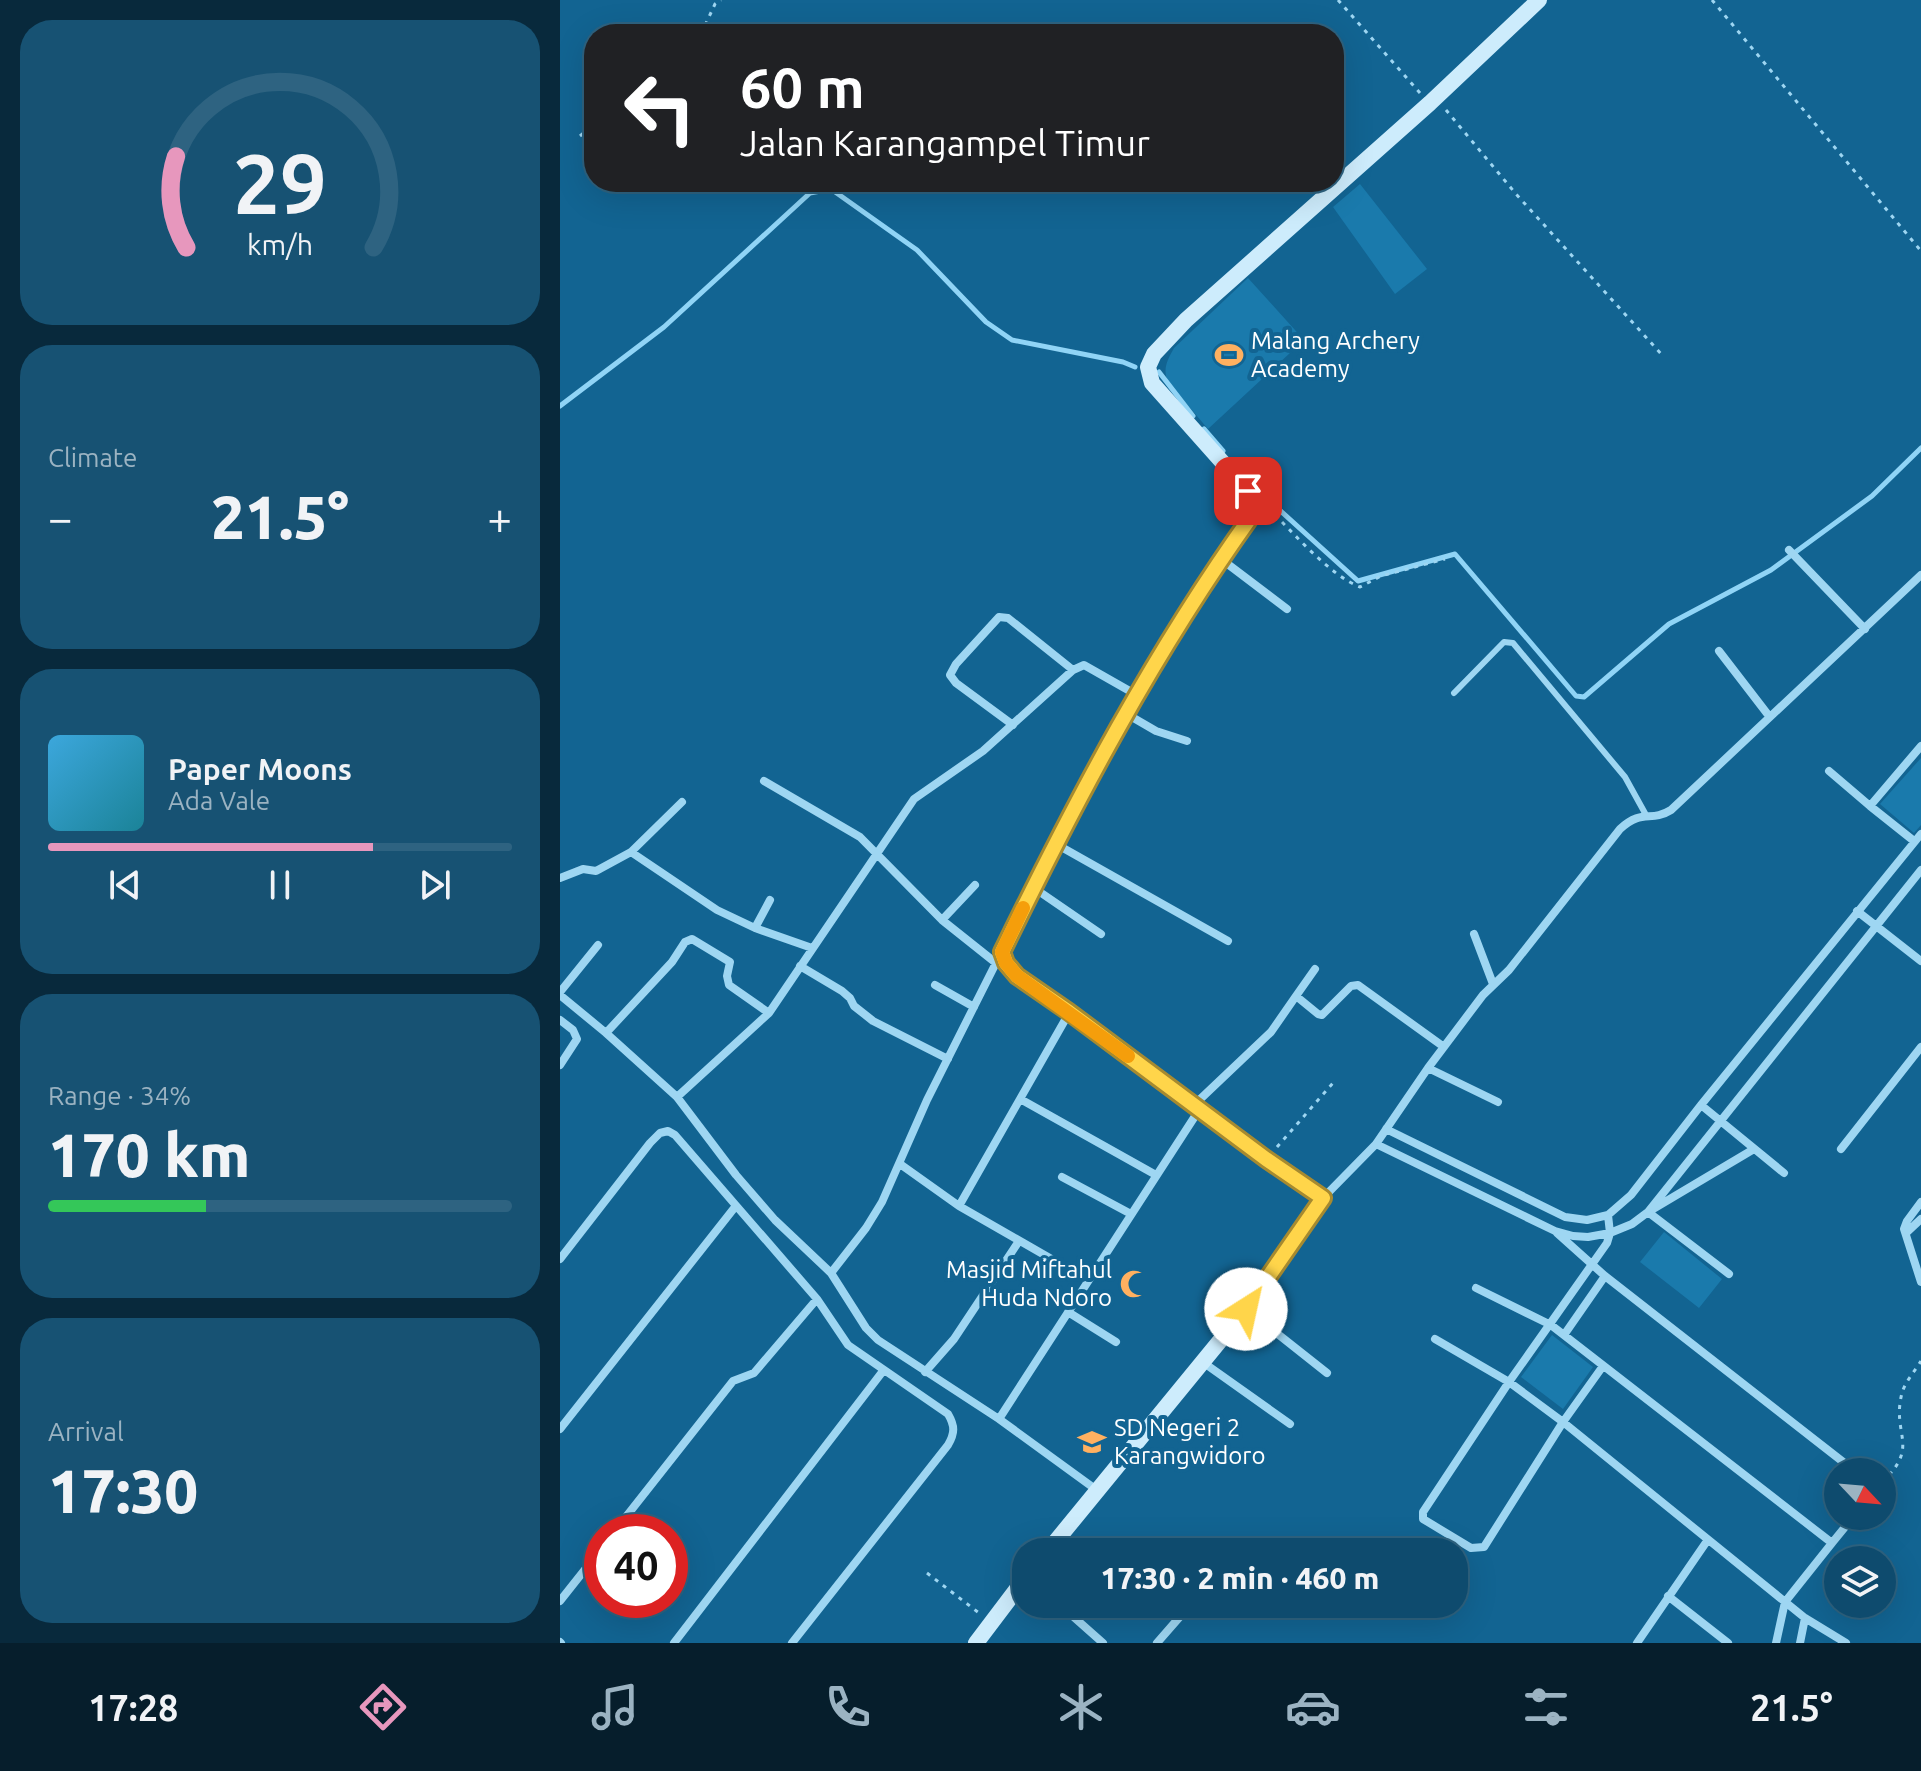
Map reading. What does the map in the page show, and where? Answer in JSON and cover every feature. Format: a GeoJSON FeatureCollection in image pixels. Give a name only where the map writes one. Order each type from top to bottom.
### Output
{"type":"FeatureCollection","features":[{"type":"Feature","properties":{"kind":"street"},"geometry":{"type":"LineString","coordinates":[[1344,180],[1539,0]]}},
{"type":"Feature","properties":{"kind":"street"},"geometry":{"type":"LineString","coordinates":[[831,1273],[882,1202],[948,1059],[1124,712],[1221,558],[1253,514],[1254,502],[1230,470],[1152,383],[1148,367],[1154,354],[1186,320],[1330,192]]}},
{"type":"Feature","properties":{"kind":"street"},"geometry":{"type":"LineString","coordinates":[[1789,550],[1865,629]]}},
{"type":"Feature","properties":{"kind":"street"},"geometry":{"type":"LineString","coordinates":[[1221,558],[1287,609]]}},
{"type":"Feature","properties":{"kind":"street"},"geometry":{"type":"LineString","coordinates":[[1059,1538],[1204,1363],[1246,1309],[1323,1198],[1376,1144],[1444,1047],[1620,829],[1633,817],[1663,815],[1671,810],[1921,575]]}},
{"type":"Feature","properties":{"kind":"street"},"geometry":{"type":"LineString","coordinates":[[1013,725],[956,683],[950,675],[956,664],[999,617],[1008,618],[1073,670]]}},
{"type":"Feature","properties":{"kind":"street"},"geometry":{"type":"LineString","coordinates":[[1719,651],[1769,716]]}},
{"type":"Feature","properties":{"kind":"street"},"geometry":{"type":"LineString","coordinates":[[677,1097],[769,1013],[914,799],[983,751],[1073,670],[1087,666],[1135,694]]}},
{"type":"Feature","properties":{"kind":"street"},"geometry":{"type":"LineString","coordinates":[[1124,712],[1156,731],[1187,741]]}},
{"type":"Feature","properties":{"kind":"street"},"geometry":{"type":"LineString","coordinates":[[1870,806],[1921,746]]}},
{"type":"Feature","properties":{"kind":"street"},"geometry":{"type":"LineString","coordinates":[[1386,1129],[1565,1217],[1587,1220],[1608,1215],[1631,1195],[1918,838],[1870,806],[1829,771]]}},
{"type":"Feature","properties":{"kind":"street"},"geometry":{"type":"LineString","coordinates":[[764,781],[860,837],[942,920],[1006,963],[1017,976],[1323,1198]]}},
{"type":"Feature","properties":{"kind":"street"},"geometry":{"type":"LineString","coordinates":[[560,878],[583,869],[596,871],[631,852],[682,802]]}},
{"type":"Feature","properties":{"kind":"street"},"geometry":{"type":"LineString","coordinates":[[1055,843],[1228,941]]}},
{"type":"Feature","properties":{"kind":"street"},"geometry":{"type":"LineString","coordinates":[[631,852],[717,910],[755,928],[812,948]]}},
{"type":"Feature","properties":{"kind":"street"},"geometry":{"type":"LineString","coordinates":[[1648,1212],[1921,870]]}},
{"type":"Feature","properties":{"kind":"street"},"geometry":{"type":"LineString","coordinates":[[942,920],[975,885]]}},
{"type":"Feature","properties":{"kind":"street"},"geometry":{"type":"LineString","coordinates":[[1034,888],[1101,934]]}},
{"type":"Feature","properties":{"kind":"street"},"geometry":{"type":"LineString","coordinates":[[755,928],[770,900]]}},
{"type":"Feature","properties":{"kind":"street"},"geometry":{"type":"LineString","coordinates":[[1857,911],[1921,961]]}},
{"type":"Feature","properties":{"kind":"street"},"geometry":{"type":"LineString","coordinates":[[1474,934],[1493,984]]}},
{"type":"Feature","properties":{"kind":"street"},"geometry":{"type":"LineString","coordinates":[[606,1033],[672,962],[685,942],[692,939],[725,957],[730,967],[727,976],[729,985],[769,1013]]}},
{"type":"Feature","properties":{"kind":"street"},"geometry":{"type":"LineString","coordinates":[[598,945],[560,994],[677,1097],[736,1175],[775,1220],[831,1273],[866,1328],[1099,1491]]}},
{"type":"Feature","properties":{"kind":"street"},"geometry":{"type":"LineString","coordinates":[[800,966],[842,991],[854,1006],[873,1021],[948,1059]]}},
{"type":"Feature","properties":{"kind":"street"},"geometry":{"type":"LineString","coordinates":[[999,1419],[1196,1108],[1271,1032],[1315,969]]}},
{"type":"Feature","properties":{"kind":"street"},"geometry":{"type":"LineString","coordinates":[[935,985],[974,1007]]}},
{"type":"Feature","properties":{"kind":"street"},"geometry":{"type":"LineString","coordinates":[[1296,996],[1322,1015],[1351,986],[1358,985],[1444,1047]]}},
{"type":"Feature","properties":{"kind":"street"},"geometry":{"type":"LineString","coordinates":[[959,1206],[1022,1100],[1069,1012]]}},
{"type":"Feature","properties":{"kind":"street"},"geometry":{"type":"LineString","coordinates":[[560,1020],[573,1030],[577,1039],[560,1065]]}},
{"type":"Feature","properties":{"kind":"street"},"geometry":{"type":"LineString","coordinates":[[1841,1149],[1921,1047]]}},
{"type":"Feature","properties":{"kind":"street"},"geometry":{"type":"LineString","coordinates":[[1428,1068],[1498,1102]]}},
{"type":"Feature","properties":{"kind":"street"},"geometry":{"type":"LineString","coordinates":[[1022,1100],[1156,1175]]}},
{"type":"Feature","properties":{"kind":"street"},"geometry":{"type":"LineString","coordinates":[[1701,1105],[1784,1173]]}},
{"type":"Feature","properties":{"kind":"street"},"geometry":{"type":"LineString","coordinates":[[560,1259],[660,1133],[668,1131],[675,1135],[817,1299],[848,1345],[948,1414],[954,1424],[954,1434],[948,1445],[792,1643]]}},
{"type":"Feature","properties":{"kind":"street"},"geometry":{"type":"LineString","coordinates":[[1376,1144],[1555,1231],[1588,1237],[1632,1224],[1754,1149]]}},
{"type":"Feature","properties":{"kind":"street"},"geometry":{"type":"LineString","coordinates":[[900,1164],[959,1206],[1088,1280]]}},
{"type":"Feature","properties":{"kind":"street"},"geometry":{"type":"LineString","coordinates":[[1062,1177],[1131,1214]]}},
{"type":"Feature","properties":{"kind":"street"},"geometry":{"type":"LineString","coordinates":[[1920,1278],[1906,1233],[1907,1221],[1921,1202]]}},
{"type":"Feature","properties":{"kind":"street"},"geometry":{"type":"LineString","coordinates":[[560,1429],[735,1207]]}},
{"type":"Feature","properties":{"kind":"street"},"geometry":{"type":"LineString","coordinates":[[1648,1212],[1729,1274]]}},
{"type":"Feature","properties":{"kind":"street"},"geometry":{"type":"LineString","coordinates":[[1603,1366],[1563,1422],[1484,1547],[1471,1548],[1423,1519],[1423,1512],[1509,1382],[1607,1243],[1610,1233],[1608,1215]]}},
{"type":"Feature","properties":{"kind":"street"},"geometry":{"type":"LineString","coordinates":[[1906,1233],[1921,1219]]}},
{"type":"Feature","properties":{"kind":"street"},"geometry":{"type":"LineString","coordinates":[[1555,1231],[1605,1276],[1838,1458]]}},
{"type":"Feature","properties":{"kind":"street"},"geometry":{"type":"LineString","coordinates":[[925,1372],[954,1339],[1019,1241]]}},
{"type":"Feature","properties":{"kind":"street"},"geometry":{"type":"LineString","coordinates":[[1564,1335],[1605,1276]]}},
{"type":"Feature","properties":{"kind":"street"},"geometry":{"type":"LineString","coordinates":[[1476,1288],[1551,1325],[1832,1543]]}},
{"type":"Feature","properties":{"kind":"street"},"geometry":{"type":"LineString","coordinates":[[628,1514],[733,1381],[754,1373],[817,1299]]}},
{"type":"Feature","properties":{"kind":"street"},"geometry":{"type":"LineString","coordinates":[[1246,1309],[1327,1373]]}},
{"type":"Feature","properties":{"kind":"street"},"geometry":{"type":"LineString","coordinates":[[1068,1312],[1116,1342]]}},
{"type":"Feature","properties":{"kind":"street"},"geometry":{"type":"LineString","coordinates":[[1435,1339],[1509,1382],[1805,1618],[1846,1643]]}},
{"type":"Feature","properties":{"kind":"street"},"geometry":{"type":"LineString","coordinates":[[1204,1363],[1290,1424]]}},
{"type":"Feature","properties":{"kind":"street"},"geometry":{"type":"LineString","coordinates":[[674,1643],[883,1371]]}},
{"type":"Feature","properties":{"kind":"street"},"geometry":{"type":"LineString","coordinates":[[1776,1643],[1785,1602],[1843,1530]]}},
{"type":"Feature","properties":{"kind":"street"},"geometry":{"type":"LineString","coordinates":[[1637,1643],[1707,1541]]}},
{"type":"Feature","properties":{"kind":"street"},"geometry":{"type":"LineString","coordinates":[[560,1601],[584,1571]]}},
{"type":"Feature","properties":{"kind":"street"},"geometry":{"type":"LineString","coordinates":[[976,1643],[1012,1595]]}},
{"type":"Feature","properties":{"kind":"street"},"geometry":{"type":"LineString","coordinates":[[1668,1596],[1728,1643]]}},
{"type":"Feature","properties":{"kind":"street"},"geometry":{"type":"LineString","coordinates":[[1075,1618],[1103,1643]]}},
{"type":"Feature","properties":{"kind":"street"},"geometry":{"type":"LineString","coordinates":[[1157,1643],[1179,1618]]}},
{"type":"Feature","properties":{"kind":"street"},"geometry":{"type":"LineString","coordinates":[[1800,1643],[1805,1618]]}},
{"type":"Feature","properties":{"kind":"lane"},"geometry":{"type":"LineString","coordinates":[[1454,693],[1504,642],[1513,643],[1625,777],[1646,815]]}},
{"type":"Feature","properties":{"kind":"path"},"geometry":{"type":"LineString","coordinates":[[706,24],[715,4],[721,0]]}},
{"type":"Feature","properties":{"kind":"path"},"geometry":{"type":"LineString","coordinates":[[1338,0],[1663,356]]}},
{"type":"Feature","properties":{"kind":"path"},"geometry":{"type":"LineString","coordinates":[[1712,0],[1921,251]]}},
{"type":"Feature","properties":{"kind":"path"},"geometry":{"type":"LineString","coordinates":[[580,136],[584,133]]}},
{"type":"Feature","properties":{"kind":"path"},"geometry":{"type":"LineString","coordinates":[[1254,502],[1265,506],[1326,564],[1360,587],[1381,576],[1445,559]]}},
{"type":"Feature","properties":{"kind":"path"},"geometry":{"type":"LineString","coordinates":[[1266,1159],[1333,1083]]}},
{"type":"Feature","properties":{"kind":"path"},"geometry":{"type":"LineString","coordinates":[[1896,1472],[1907,1458],[1909,1444],[1900,1407],[1902,1391],[1921,1361]]}},
{"type":"Feature","properties":{"kind":"path"},"geometry":{"type":"LineString","coordinates":[[927,1573],[991,1623]]}},
{"type":"Feature","properties":{"kind":"shaded area"},"geometry":{"type":"Polygon","coordinates":[[[1360,184],[1427,269],[1395,294],[1333,207],[1360,184]]]}},
{"type":"Feature","properties":{"kind":"shaded area","name":"Malang Archery Academy"},"geometry":{"type":"Polygon","coordinates":[[[1248,278],[1304,340],[1208,429],[1168,382],[1166,364],[1174,348],[1248,278]]]}},
{"type":"Feature","properties":{"kind":"shaded area"},"geometry":{"type":"Polygon","coordinates":[[[1921,758],[1921,825],[1914,833],[1880,804],[1921,758]]]}},
{"type":"Feature","properties":{"kind":"shaded area"},"geometry":{"type":"Polygon","coordinates":[[[1664,1232],[1722,1279],[1699,1308],[1640,1262],[1664,1232]]]}},
{"type":"Feature","properties":{"kind":"shaded area"},"geometry":{"type":"Polygon","coordinates":[[[1552,1335],[1593,1367],[1563,1409],[1521,1377],[1552,1335]]]}},
{"type":"Feature","properties":{"kind":"waterway"},"geometry":{"type":"LineString","coordinates":[[560,406],[664,327],[810,193],[815,192]]}},
{"type":"Feature","properties":{"kind":"waterway"},"geometry":{"type":"LineString","coordinates":[[835,192],[917,250],[986,322],[1012,340],[1135,367]]}},
{"type":"Feature","properties":{"kind":"waterway"},"geometry":{"type":"LineString","coordinates":[[1159,372],[1193,416]]}},
{"type":"Feature","properties":{"kind":"waterway"},"geometry":{"type":"LineString","coordinates":[[1204,429],[1223,451]]}},
{"type":"Feature","properties":{"kind":"waterway"},"geometry":{"type":"LineString","coordinates":[[1253,486],[1358,581],[1455,554],[1576,696],[1584,697],[1669,624],[1771,570],[1872,496],[1921,448]]}},
{"type":"Feature","properties":{"kind":"slow traffic"},"geometry":{"type":"LineString","coordinates":[[1023,908],[1002,952],[1006,963],[1017,976],[1128,1056]]}},
{"type":"Feature","properties":{"kind":"place","name":"Malang Archery Academy"},"geometry":{"type":"Point","coordinates":[1229,355]}},
{"type":"Feature","properties":{"kind":"place","name":"Masjid Miftahul Huda Ndoro"},"geometry":{"type":"Point","coordinates":[1134,1284]}},
{"type":"Feature","properties":{"kind":"place","name":"SD Negeri 2 Karangwidoro"},"geometry":{"type":"Point","coordinates":[1092,1442]}},
{"type":"Feature","properties":{"kind":"route"},"geometry":{"type":"LineString","coordinates":[[1246,1309],[1323,1198],[1017,976],[1006,963],[1002,952],[1079,795],[1124,712],[1221,558],[1253,514],[1254,502],[1248,491]]}}]}
